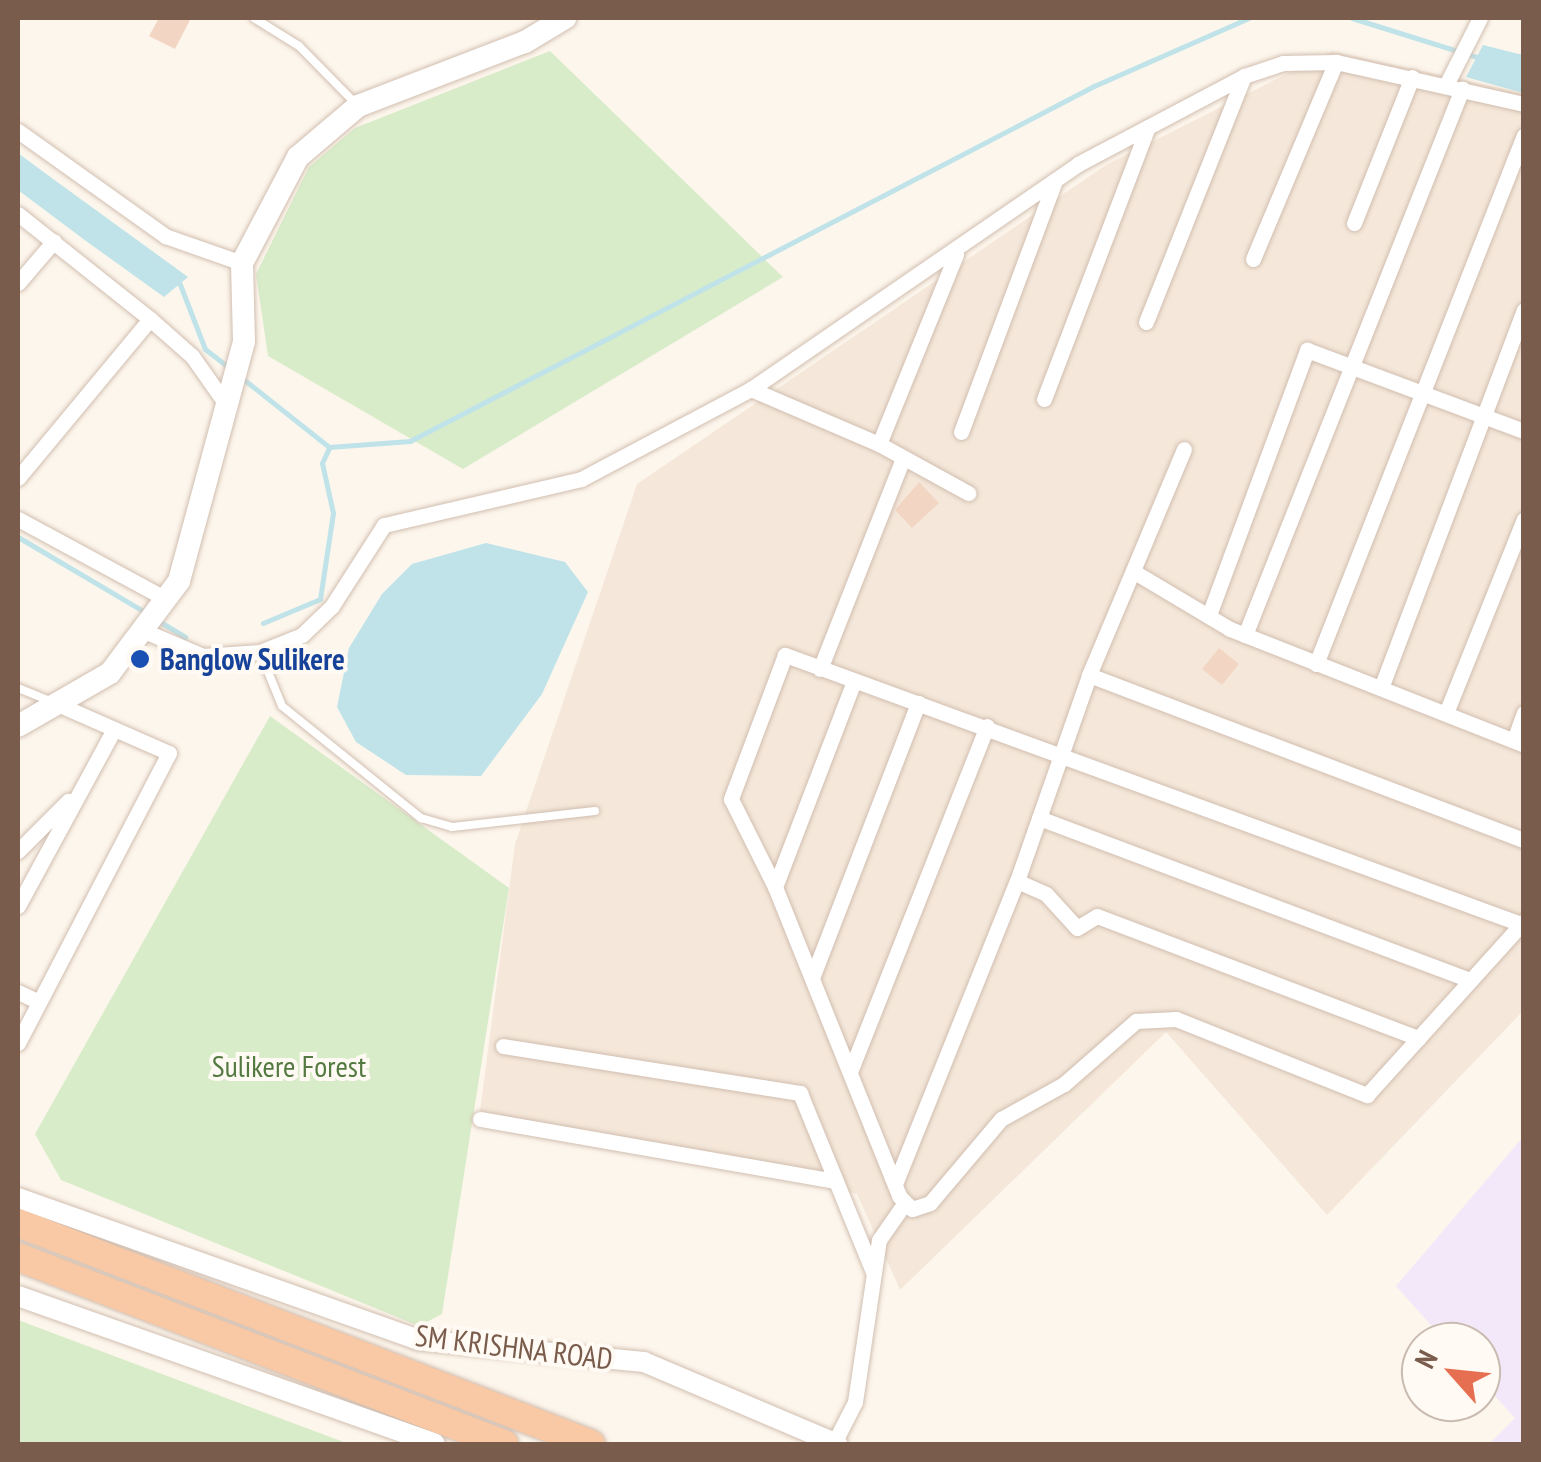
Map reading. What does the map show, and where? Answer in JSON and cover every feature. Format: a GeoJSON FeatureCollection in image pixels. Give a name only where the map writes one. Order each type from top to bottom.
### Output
{"type":"FeatureCollection","features":[{"type":"Feature","properties":{"kind":"highway","name":"SM KRISHNA ROAD"},"geometry":{"type":"LineString","coordinates":[[18,1223],[591,1444]]}},
{"type":"Feature","properties":{"kind":"highway"},"geometry":{"type":"LineString","coordinates":[[18,1258],[504,1444]]}},
{"type":"Feature","properties":{"kind":"main road"},"geometry":{"type":"LineString","coordinates":[[18,726],[53,702],[110,673],[179,581],[223,400],[244,341],[242,263],[298,157],[358,106],[525,42],[565,18]]}},
{"type":"Feature","properties":{"kind":"street"},"geometry":{"type":"LineString","coordinates":[[1245,635],[1356,367],[1480,19]]}},
{"type":"Feature","properties":{"kind":"street"},"geometry":{"type":"LineString","coordinates":[[142,630],[170,648],[202,656],[260,652],[302,636],[332,606],[384,525],[581,479],[751,388],[956,253],[1055,181],[1244,76],[1283,63],[1336,62],[1524,104]]}},
{"type":"Feature","properties":{"kind":"street"},"geometry":{"type":"LineString","coordinates":[[1253,259],[1336,62]]}},
{"type":"Feature","properties":{"kind":"street"},"geometry":{"type":"LineString","coordinates":[[1146,322],[1244,76]]}},
{"type":"Feature","properties":{"kind":"street"},"geometry":{"type":"LineString","coordinates":[[1354,223],[1412,77]]}},
{"type":"Feature","properties":{"kind":"street"},"geometry":{"type":"LineString","coordinates":[[1044,399],[1148,127]]}},
{"type":"Feature","properties":{"kind":"street"},"geometry":{"type":"LineString","coordinates":[[18,131],[164,236],[242,263]]}},
{"type":"Feature","properties":{"kind":"street"},"geometry":{"type":"LineString","coordinates":[[1316,664],[1420,389],[1524,134]]}},
{"type":"Feature","properties":{"kind":"street"},"geometry":{"type":"LineString","coordinates":[[961,432],[1055,181]]}},
{"type":"Feature","properties":{"kind":"street"},"geometry":{"type":"LineString","coordinates":[[18,214],[192,356],[223,400]]}},
{"type":"Feature","properties":{"kind":"street"},"geometry":{"type":"LineString","coordinates":[[18,283],[54,241]]}},
{"type":"Feature","properties":{"kind":"street"},"geometry":{"type":"LineString","coordinates":[[878,444],[956,253]]}},
{"type":"Feature","properties":{"kind":"street"},"geometry":{"type":"LineString","coordinates":[[1381,688],[1524,310]]}},
{"type":"Feature","properties":{"kind":"street"},"geometry":{"type":"LineString","coordinates":[[18,478],[150,319]]}},
{"type":"Feature","properties":{"kind":"street"},"geometry":{"type":"LineString","coordinates":[[1210,615],[1307,350],[1524,430]]}},
{"type":"Feature","properties":{"kind":"street"},"geometry":{"type":"LineString","coordinates":[[751,388],[878,444],[902,461],[968,493]]}},
{"type":"Feature","properties":{"kind":"street"},"geometry":{"type":"LineString","coordinates":[[894,1184],[1017,881],[1090,675],[1136,573],[1184,449]]}},
{"type":"Feature","properties":{"kind":"street"},"geometry":{"type":"LineString","coordinates":[[820,668],[902,461]]}},
{"type":"Feature","properties":{"kind":"street"},"geometry":{"type":"LineString","coordinates":[[18,519],[166,598]]}},
{"type":"Feature","properties":{"kind":"street"},"geometry":{"type":"LineString","coordinates":[[1446,713],[1524,519]]}},
{"type":"Feature","properties":{"kind":"street"},"geometry":{"type":"LineString","coordinates":[[1136,573],[1245,635],[1518,742],[1524,713]]}},
{"type":"Feature","properties":{"kind":"street"},"geometry":{"type":"LineString","coordinates":[[785,655],[820,668],[1062,752],[1522,923],[1367,1095],[1176,1019],[1136,1021],[1073,1077],[990,1127],[930,1203],[922,1209],[904,1204],[775,887],[731,798],[785,655]]}},
{"type":"Feature","properties":{"kind":"street"},"geometry":{"type":"LineString","coordinates":[[1090,675],[1524,840]]}},
{"type":"Feature","properties":{"kind":"street"},"geometry":{"type":"LineString","coordinates":[[775,887],[854,682]]}},
{"type":"Feature","properties":{"kind":"street"},"geometry":{"type":"LineString","coordinates":[[18,1042],[168,753],[53,702]]}},
{"type":"Feature","properties":{"kind":"street"},"geometry":{"type":"LineString","coordinates":[[812,978],[918,703]]}},
{"type":"Feature","properties":{"kind":"street"},"geometry":{"type":"LineString","coordinates":[[850,1072],[988,726]]}},
{"type":"Feature","properties":{"kind":"street"},"geometry":{"type":"LineString","coordinates":[[18,906],[114,729]]}},
{"type":"Feature","properties":{"kind":"street"},"geometry":{"type":"LineString","coordinates":[[18,851],[81,788]]}},
{"type":"Feature","properties":{"kind":"street"},"geometry":{"type":"LineString","coordinates":[[1039,818],[1471,980]]}},
{"type":"Feature","properties":{"kind":"street"},"geometry":{"type":"LineString","coordinates":[[1017,881],[1046,894],[1077,928],[1097,916],[1418,1038]]}},
{"type":"Feature","properties":{"kind":"street"},"geometry":{"type":"LineString","coordinates":[[18,992],[39,1002]]}},
{"type":"Feature","properties":{"kind":"street"},"geometry":{"type":"LineString","coordinates":[[503,1046],[800,1093],[874,1272]]}},
{"type":"Feature","properties":{"kind":"street"},"geometry":{"type":"LineString","coordinates":[[480,1119],[836,1181]]}},
{"type":"Feature","properties":{"kind":"street","name":"SM KRISHNA ROAD"},"geometry":{"type":"LineString","coordinates":[[18,1198],[419,1340],[644,1362],[835,1444]]}},
{"type":"Feature","properties":{"kind":"street"},"geometry":{"type":"LineString","coordinates":[[835,1444],[855,1402],[879,1240],[904,1204]]}},
{"type":"Feature","properties":{"kind":"street"},"geometry":{"type":"LineString","coordinates":[[18,1296],[435,1444]]}},
{"type":"Feature","properties":{"kind":"lane"},"geometry":{"type":"LineString","coordinates":[[254,18],[299,46],[358,106]]}},
{"type":"Feature","properties":{"kind":"lane"},"geometry":{"type":"LineString","coordinates":[[260,652],[282,706],[421,818],[452,826],[595,810]]}},
{"type":"Feature","properties":{"kind":"lane"},"geometry":{"type":"LineString","coordinates":[[18,688],[53,702]]}},
{"type":"Feature","properties":{"kind":"shaded area"},"geometry":{"type":"Polygon","coordinates":[[[1332,51],[1523,93],[1523,1011],[1327,1215],[1166,1032],[900,1290],[857,1194],[480,1111],[515,844],[637,484],[1106,165],[1332,51]]]}},
{"type":"Feature","properties":{"kind":"shaded area"},"geometry":{"type":"Polygon","coordinates":[[[1523,1137],[1523,1444],[1489,1444],[1515,1418],[1501,1403],[1501,1322],[1428,1322],[1396,1286],[1523,1137]]]}},
{"type":"Feature","properties":{"kind":"green space"},"geometry":{"type":"Polygon","coordinates":[[[550,51],[783,277],[463,469],[268,356],[256,274],[309,167],[355,128],[550,51]]]}},
{"type":"Feature","properties":{"kind":"green space","name":"Sulikere Forest"},"geometry":{"type":"Polygon","coordinates":[[[270,716],[509,888],[442,1314],[419,1326],[61,1180],[35,1134],[270,716]]]}},
{"type":"Feature","properties":{"kind":"green space"},"geometry":{"type":"Polygon","coordinates":[[[18,1320],[349,1444],[18,1444],[18,1320]]]}},
{"type":"Feature","properties":{"kind":"water"},"geometry":{"type":"Polygon","coordinates":[[[1483,45],[1523,55],[1523,93],[1466,77],[1483,45]]]}},
{"type":"Feature","properties":{"kind":"water"},"geometry":{"type":"Polygon","coordinates":[[[18,153],[188,277],[164,297],[86,241],[18,190],[18,153]]]}},
{"type":"Feature","properties":{"kind":"water"},"geometry":{"type":"Polygon","coordinates":[[[486,543],[565,562],[588,592],[542,694],[481,776],[406,775],[356,742],[337,707],[349,648],[382,594],[412,564],[486,543]]]}},
{"type":"Feature","properties":{"kind":"building"},"geometry":{"type":"Polygon","coordinates":[[[159,18],[191,18],[175,49],[149,36],[159,18]]]}},
{"type":"Feature","properties":{"kind":"building"},"geometry":{"type":"Polygon","coordinates":[[[919,482],[939,503],[912,528],[895,510],[919,482]]]}},
{"type":"Feature","properties":{"kind":"building"},"geometry":{"type":"Polygon","coordinates":[[[1219,648],[1239,664],[1222,685],[1202,669],[1219,648]]]}},
{"type":"Feature","properties":{"kind":"waterway"},"geometry":{"type":"LineString","coordinates":[[242,378],[329,447],[410,441],[1094,86],[1249,18]]}},
{"type":"Feature","properties":{"kind":"waterway"},"geometry":{"type":"LineString","coordinates":[[1352,18],[1483,59]]}},
{"type":"Feature","properties":{"kind":"waterway"},"geometry":{"type":"LineString","coordinates":[[179,282],[205,349],[229,368]]}},
{"type":"Feature","properties":{"kind":"waterway"},"geometry":{"type":"LineString","coordinates":[[263,623],[320,599],[333,513],[322,463],[329,448]]}},
{"type":"Feature","properties":{"kind":"waterway"},"geometry":{"type":"LineString","coordinates":[[18,537],[148,614]]}},
{"type":"Feature","properties":{"kind":"waterway"},"geometry":{"type":"LineString","coordinates":[[157,620],[185,637]]}},
{"type":"Feature","properties":{"kind":"place","name":"Banglow Sulikere"},"geometry":{"type":"Point","coordinates":[140,659]}}]}
